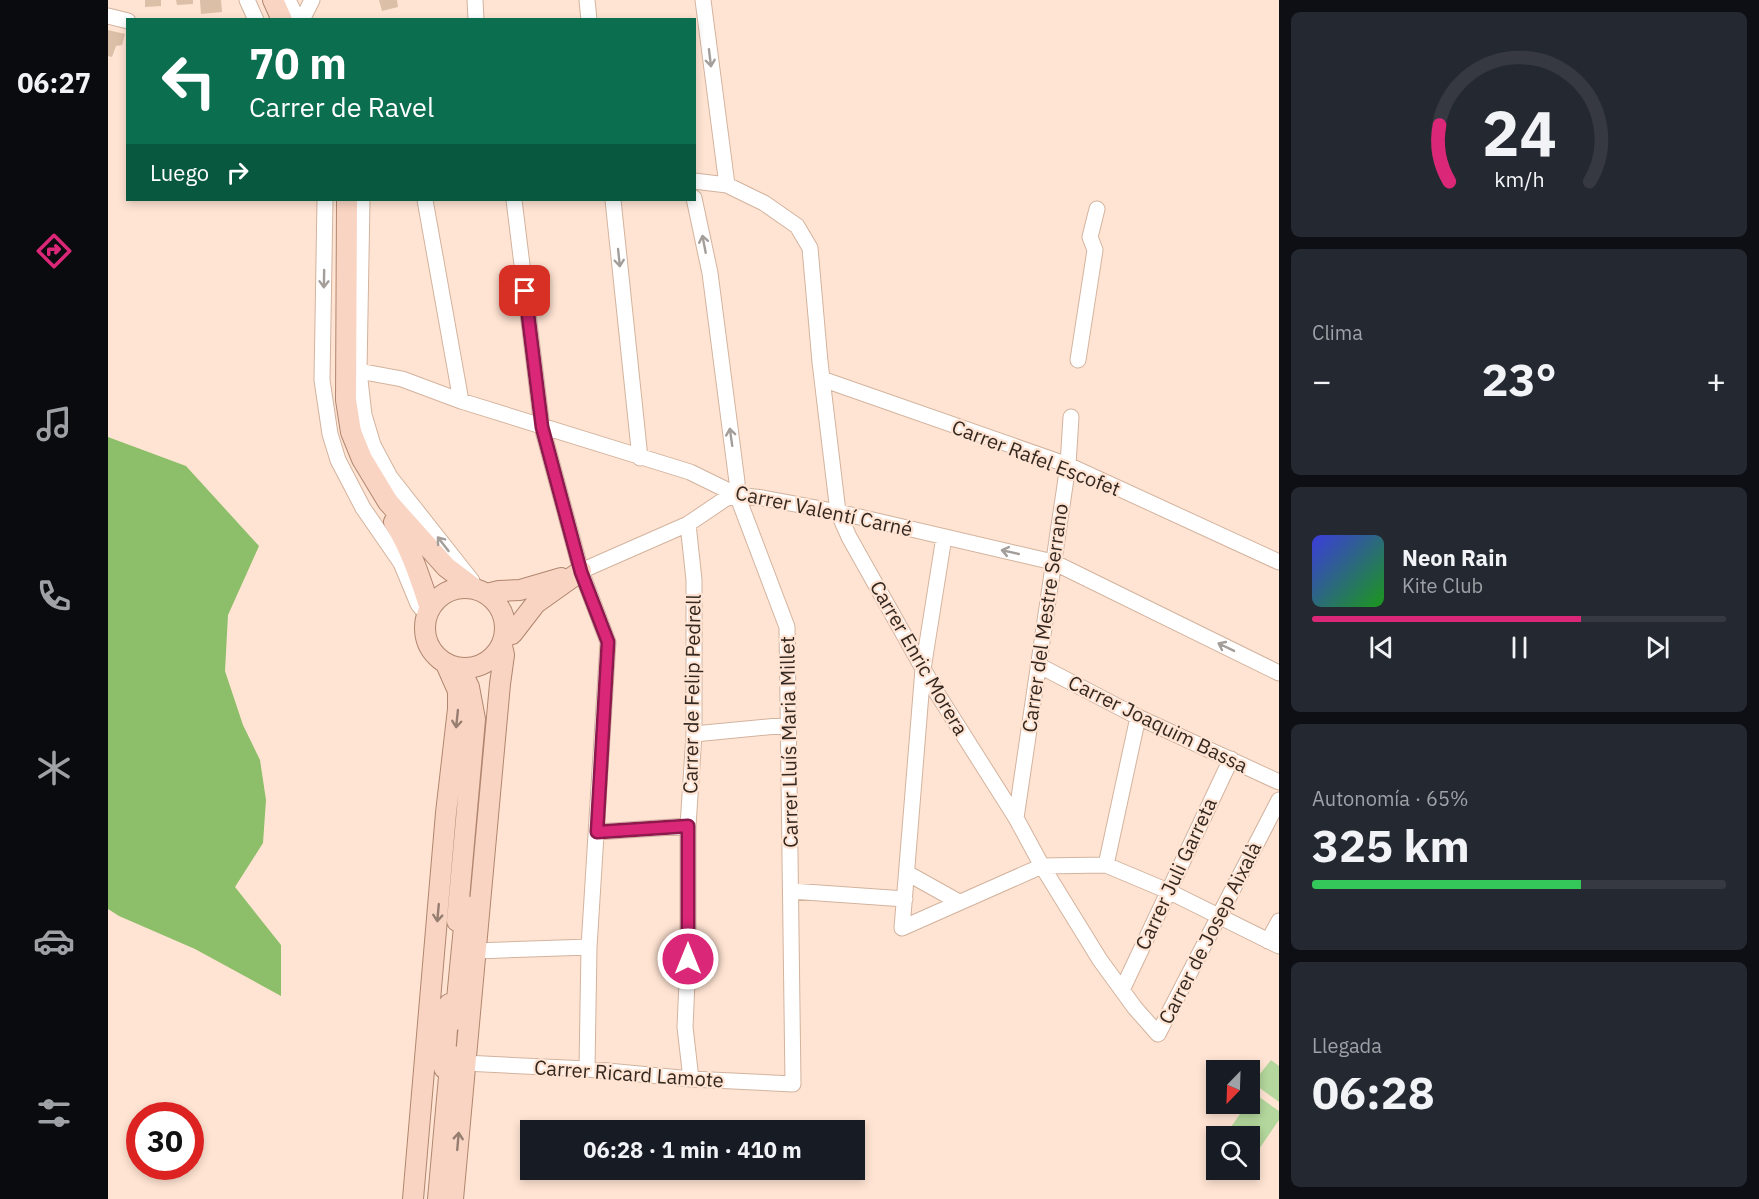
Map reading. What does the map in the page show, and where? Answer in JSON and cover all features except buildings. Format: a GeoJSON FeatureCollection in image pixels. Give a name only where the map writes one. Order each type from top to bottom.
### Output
{"type":"FeatureCollection","features":[{"type":"Feature","properties":{"kind":"main road"},"geometry":{"type":"LineString","coordinates":[[264,0],[272,18]]}},
{"type":"Feature","properties":{"kind":"main road"},"geometry":{"type":"LineString","coordinates":[[335,201],[338,405],[349,450],[365,479],[405,539],[418,569],[429,611]]}},
{"type":"Feature","properties":{"kind":"main road"},"geometry":{"type":"LineString","coordinates":[[347,201],[346,400],[351,432],[362,459],[388,502],[446,567],[498,604],[505,619],[500,646],[486,684],[438,1199]]}},
{"type":"Feature","properties":{"kind":"main road"},"geometry":{"type":"LineString","coordinates":[[453,666],[472,668],[484,664],[512,634],[536,603],[581,572]]}},
{"type":"Feature","properties":{"kind":"main road"},"geometry":{"type":"LineString","coordinates":[[432,1199],[475,719],[469,687],[453,666],[437,657],[430,648],[425,626],[429,611],[438,598],[450,591],[462,588],[480,591],[520,590],[581,572]]}},
{"type":"Feature","properties":{"kind":"main road"},"geometry":{"type":"LineString","coordinates":[[453,1199],[504,655],[500,646]]}},
{"type":"Feature","properties":{"kind":"main road"},"geometry":{"type":"LineString","coordinates":[[413,1199],[446,813],[458,709],[458,691],[453,666]]}},
{"type":"Feature","properties":{"kind":"street"},"geometry":{"type":"LineString","coordinates":[[247,0],[255,18]]}},
{"type":"Feature","properties":{"kind":"street"},"geometry":{"type":"LineString","coordinates":[[301,18],[312,0]]}},
{"type":"Feature","properties":{"kind":"street"},"geometry":{"type":"LineString","coordinates":[[475,0],[476,18]]}},
{"type":"Feature","properties":{"kind":"street"},"geometry":{"type":"LineString","coordinates":[[587,0],[589,18]]}},
{"type":"Feature","properties":{"kind":"street"},"geometry":{"type":"LineString","coordinates":[[696,181],[727,185],[703,0]]}},
{"type":"Feature","properties":{"kind":"street"},"geometry":{"type":"LineString","coordinates":[[282,7],[297,18]]}},
{"type":"Feature","properties":{"kind":"street"},"geometry":{"type":"LineString","coordinates":[[108,16],[126,20]]}},
{"type":"Feature","properties":{"kind":"street","name":"Carrer Enric Morera"},"geometry":{"type":"LineString","coordinates":[[727,185],[764,203],[797,226],[810,248],[822,379],[838,512],[849,537],[923,669],[1016,818],[1042,866],[1100,960],[1135,1008],[1158,1034]]}},
{"type":"Feature","properties":{"kind":"street"},"geometry":{"type":"LineString","coordinates":[[325,201],[322,380],[324,407],[330,434],[338,460],[363,508],[401,563],[418,604],[429,611]]}},
{"type":"Feature","properties":{"kind":"street"},"geometry":{"type":"LineString","coordinates":[[362,201],[359,371],[364,415],[373,445],[390,477],[480,591]]}},
{"type":"Feature","properties":{"kind":"street"},"geometry":{"type":"LineString","coordinates":[[425,201],[461,401]]}},
{"type":"Feature","properties":{"kind":"street"},"geometry":{"type":"LineString","coordinates":[[514,201],[542,427],[581,572],[608,642],[589,947],[587,1069]]}},
{"type":"Feature","properties":{"kind":"street"},"geometry":{"type":"LineString","coordinates":[[613,201],[640,458]]}},
{"type":"Feature","properties":{"kind":"street","name":"Carrer Lluís Maria Millet"},"geometry":{"type":"LineString","coordinates":[[695,201],[710,273],[738,482],[737,495],[787,627],[793,1083]]}},
{"type":"Feature","properties":{"kind":"street"},"geometry":{"type":"LineString","coordinates":[[1078,360],[1095,250],[1090,237],[1097,209]]}},
{"type":"Feature","properties":{"kind":"street","name":"Carrer Valentí Carné"},"geometry":{"type":"LineString","coordinates":[[359,371],[402,379],[461,401],[690,472],[737,495],[838,512],[1053,562],[1279,673]]}},
{"type":"Feature","properties":{"kind":"street","name":"Carrer Rafel Escofet"},"geometry":{"type":"LineString","coordinates":[[822,379],[1068,465],[1279,562]]}},
{"type":"Feature","properties":{"kind":"street","name":"Carrer del Mestre Serrano"},"geometry":{"type":"LineString","coordinates":[[1016,818],[1068,465],[1071,417]]}},
{"type":"Feature","properties":{"kind":"street"},"geometry":{"type":"LineString","coordinates":[[581,572],[688,524],[725,499],[737,495]]}},
{"type":"Feature","properties":{"kind":"street","name":"Carrer de Felip Pedrell"},"geometry":{"type":"LineString","coordinates":[[688,524],[694,580],[694,734],[688,826],[688,959],[685,1027],[691,1079]]}},
{"type":"Feature","properties":{"kind":"street"},"geometry":{"type":"LineString","coordinates":[[944,537],[923,669],[902,928],[1042,866],[1106,865],[1168,891],[1274,943],[1279,921]]}},
{"type":"Feature","properties":{"kind":"street","name":"Carrer Joaquim Bassa"},"geometry":{"type":"LineString","coordinates":[[1038,665],[1138,717],[1279,782]]}},
{"type":"Feature","properties":{"kind":"street"},"geometry":{"type":"LineString","coordinates":[[1106,865],[1138,717]]}},
{"type":"Feature","properties":{"kind":"street"},"geometry":{"type":"LineString","coordinates":[[694,734],[788,725]]}},
{"type":"Feature","properties":{"kind":"street","name":"Carrer Juli Garreta"},"geometry":{"type":"LineString","coordinates":[[1122,990],[1231,759]]}},
{"type":"Feature","properties":{"kind":"street","name":"Carrer de Josep Aixalà"},"geometry":{"type":"LineString","coordinates":[[1158,1034],[1279,800]]}},
{"type":"Feature","properties":{"kind":"street"},"geometry":{"type":"LineString","coordinates":[[597,832],[688,826]]}},
{"type":"Feature","properties":{"kind":"street"},"geometry":{"type":"LineString","coordinates":[[907,873],[959,902]]}},
{"type":"Feature","properties":{"kind":"street"},"geometry":{"type":"LineString","coordinates":[[791,891],[905,900]]}},
{"type":"Feature","properties":{"kind":"street"},"geometry":{"type":"LineString","coordinates":[[476,951],[589,947]]}},
{"type":"Feature","properties":{"kind":"street","name":"Carrer Ricard Lamote"},"geometry":{"type":"LineString","coordinates":[[464,1063],[587,1069],[691,1079],[793,1083]]}},
{"type":"Feature","properties":{"kind":"green space"},"geometry":{"type":"Polygon","coordinates":[[[108,437],[186,466],[259,546],[228,615],[225,671],[243,725],[260,760],[266,800],[263,843],[235,887],[281,945],[281,996],[195,949],[108,909],[108,437]]]}},
{"type":"Feature","properties":{"kind":"green space"},"geometry":{"type":"Polygon","coordinates":[[[1271,1060],[1279,1066],[1279,1102],[1260,1088],[1260,1074],[1271,1060]]]}},
{"type":"Feature","properties":{"kind":"green space"},"geometry":{"type":"Polygon","coordinates":[[[1260,1098],[1279,1111],[1279,1120],[1260,1148],[1260,1126],[1232,1126],[1240,1114],[1260,1114],[1260,1098]]]}},
{"type":"Feature","properties":{"kind":"route"},"geometry":{"type":"LineString","coordinates":[[525,291],[542,427],[581,572],[608,642],[597,832],[688,826],[688,959]]}}]}
